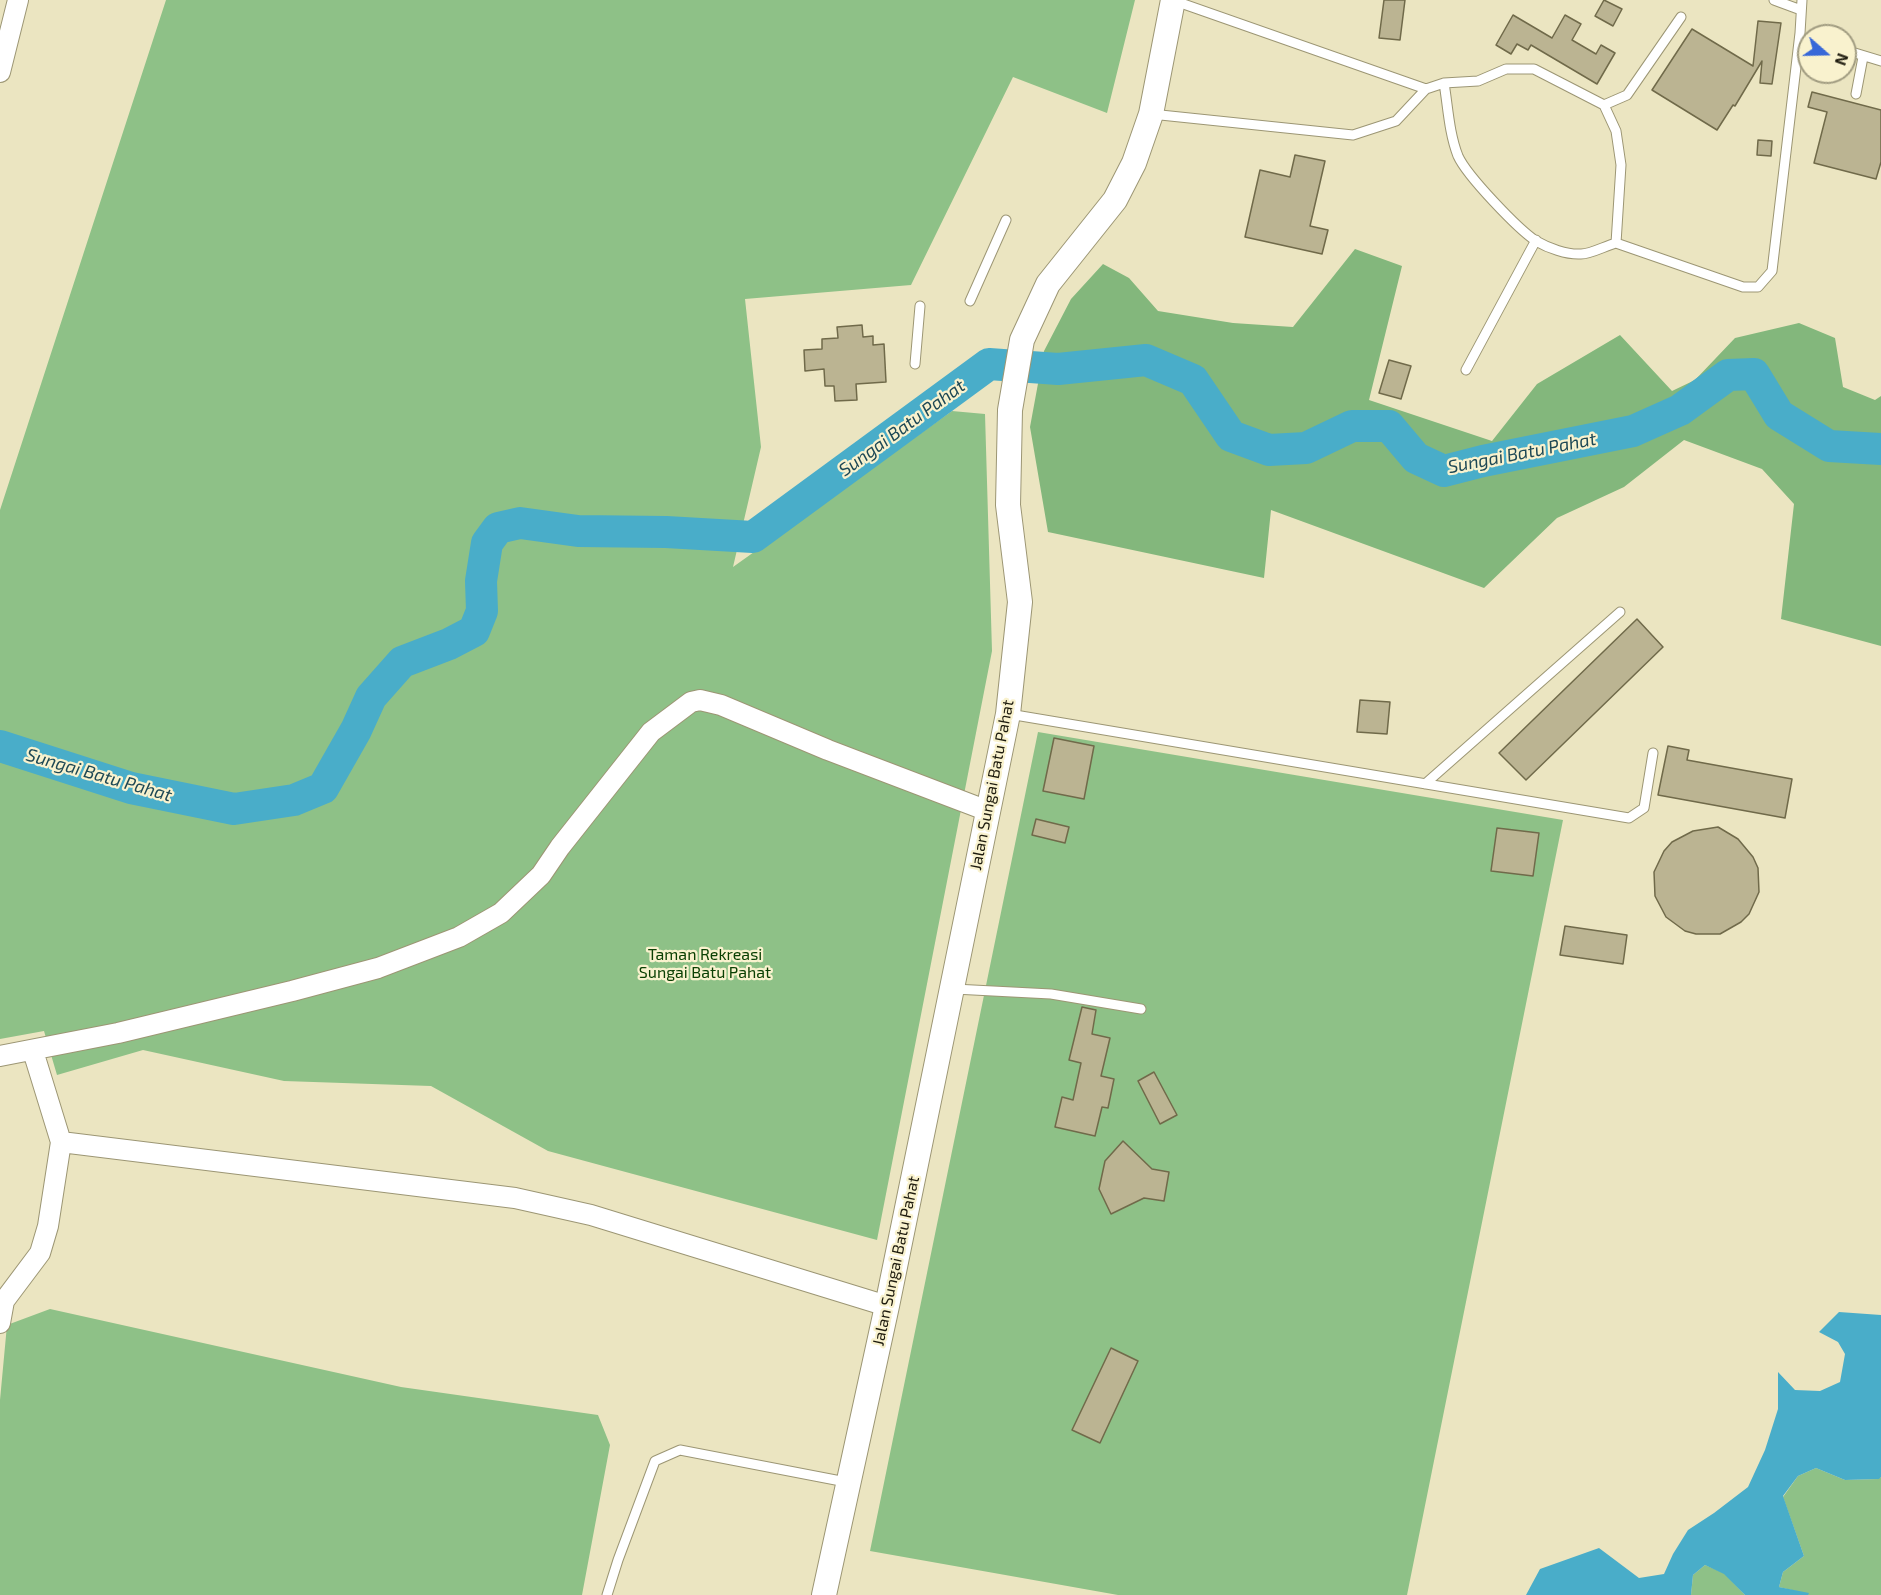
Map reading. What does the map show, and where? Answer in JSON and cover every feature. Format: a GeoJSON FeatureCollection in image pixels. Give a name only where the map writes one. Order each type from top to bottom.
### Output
{"type":"FeatureCollection","features":[{"type":"Feature","properties":{"kind":"street"},"geometry":{"type":"LineString","coordinates":[[0,72],[18,0]]}},
{"type":"Feature","properties":{"kind":"street","name":"Jalan Sungai Batu Pahat"},"geometry":{"type":"LineString","coordinates":[[824,1595],[887,1306],[1008,714],[1020,602],[1008,505],[1010,410],[1022,340],[1048,284],[1115,200],[1134,163],[1151,114],[1173,0]]}},
{"type":"Feature","properties":{"kind":"street"},"geometry":{"type":"LineString","coordinates":[[0,1056],[194,1016],[378,968],[459,937],[487,922],[514,902],[541,875],[651,732],[691,702],[700,700],[721,705],[839,754],[988,811]]}},
{"type":"Feature","properties":{"kind":"street"},"geometry":{"type":"LineString","coordinates":[[0,1323],[4,1301],[40,1253],[48,1226],[61,1142],[33,1051]]}},
{"type":"Feature","properties":{"kind":"street"},"geometry":{"type":"LineString","coordinates":[[61,1142],[515,1198],[591,1215],[887,1306]]}},
{"type":"Feature","properties":{"kind":"lane"},"geometry":{"type":"LineString","coordinates":[[1173,0],[1426,89]]}},
{"type":"Feature","properties":{"kind":"lane"},"geometry":{"type":"LineString","coordinates":[[1774,0],[1801,5],[1804,24]]}},
{"type":"Feature","properties":{"kind":"lane"},"geometry":{"type":"LineString","coordinates":[[1604,105],[1627,95],[1681,17]]}},
{"type":"Feature","properties":{"kind":"lane"},"geometry":{"type":"LineString","coordinates":[[1857,55],[1881,61]]}},
{"type":"Feature","properties":{"kind":"lane"},"geometry":{"type":"LineString","coordinates":[[1856,94],[1863,57]]}},
{"type":"Feature","properties":{"kind":"lane"},"geometry":{"type":"LineString","coordinates":[[1151,114],[1353,135],[1396,121],[1426,89],[1444,83],[1478,81],[1506,69],[1534,69],[1604,105],[1616,131],[1621,165],[1616,243]]}},
{"type":"Feature","properties":{"kind":"lane"},"geometry":{"type":"LineString","coordinates":[[1444,83],[1452,135],[1459,157],[1473,179],[1536,240],[1559,250],[1582,255],[1616,243],[1743,287],[1758,287],[1772,271],[1798,84]]}},
{"type":"Feature","properties":{"kind":"lane"},"geometry":{"type":"LineString","coordinates":[[970,301],[1006,220]]}},
{"type":"Feature","properties":{"kind":"lane"},"geometry":{"type":"LineString","coordinates":[[1466,370],[1536,240]]}},
{"type":"Feature","properties":{"kind":"lane"},"geometry":{"type":"LineString","coordinates":[[915,364],[920,306]]}},
{"type":"Feature","properties":{"kind":"lane"},"geometry":{"type":"LineString","coordinates":[[1425,784],[1620,612]]}},
{"type":"Feature","properties":{"kind":"lane"},"geometry":{"type":"LineString","coordinates":[[1008,714],[1629,818],[1644,808],[1653,753]]}},
{"type":"Feature","properties":{"kind":"lane"},"geometry":{"type":"LineString","coordinates":[[952,989],[1051,994],[1142,1009]]}},
{"type":"Feature","properties":{"kind":"lane"},"geometry":{"type":"LineString","coordinates":[[607,1595],[655,1461],[680,1450],[849,1482]]}},
{"type":"Feature","properties":{"kind":"green space","name":"Taman Rekreasi Sungai Batu Pahat"},"geometry":{"type":"Polygon","coordinates":[[[166,0],[1135,0],[1107,113],[1013,77],[911,285],[745,299],[761,447],[733,567],[952,411],[985,414],[992,651],[877,1240],[548,1151],[431,1086],[284,1081],[143,1050],[57,1075],[44,1031],[0,1039],[0,510],[166,0]]]}},
{"type":"Feature","properties":{"kind":"green space"},"geometry":{"type":"Polygon","coordinates":[[[1355,249],[1402,266],[1369,400],[1492,441],[1537,384],[1620,335],[1672,391],[1695,380],[1735,338],[1799,323],[1835,338],[1843,387],[1875,400],[1881,396],[1881,646],[1781,619],[1794,504],[1762,469],[1684,440],[1624,487],[1557,518],[1484,588],[1271,510],[1264,578],[1048,532],[1030,427],[1044,351],[1071,299],[1103,264],[1129,278],[1158,311],[1233,323],[1293,327],[1355,249]]]}},
{"type":"Feature","properties":{"kind":"green space"},"geometry":{"type":"Polygon","coordinates":[[[1038,732],[1563,820],[1407,1595],[1118,1595],[870,1551],[1038,732]]]}},
{"type":"Feature","properties":{"kind":"green space"},"geometry":{"type":"Polygon","coordinates":[[[50,1309],[401,1387],[598,1415],[610,1445],[582,1595],[0,1595],[0,1400],[7,1325],[50,1309]]]}},
{"type":"Feature","properties":{"kind":"green space"},"geometry":{"type":"Polygon","coordinates":[[[1816,1468],[1845,1480],[1881,1477],[1881,1595],[1808,1595],[1779,1587],[1783,1572],[1804,1556],[1783,1497],[1798,1476],[1816,1468]]]}},
{"type":"Feature","properties":{"kind":"green space"},"geometry":{"type":"Polygon","coordinates":[[[1705,1565],[1724,1573],[1745,1595],[1691,1595],[1693,1575],[1705,1565]]]}},
{"type":"Feature","properties":{"kind":"water"},"geometry":{"type":"Polygon","coordinates":[[[1839,1312],[1881,1315],[1881,1477],[1879,1479],[1845,1480],[1816,1468],[1798,1476],[1783,1496],[1804,1556],[1783,1572],[1779,1587],[1809,1593],[1808,1595],[1745,1595],[1724,1574],[1705,1565],[1693,1575],[1691,1595],[1526,1595],[1540,1569],[1599,1548],[1639,1578],[1664,1574],[1688,1530],[1748,1487],[1765,1450],[1778,1409],[1778,1372],[1795,1390],[1820,1391],[1840,1382],[1845,1354],[1838,1342],[1819,1332],[1839,1312]]]}},
{"type":"Feature","properties":{"kind":"building"},"geometry":{"type":"Polygon","coordinates":[[[1384,0],[1405,0],[1400,40],[1379,38],[1384,0]]]}},
{"type":"Feature","properties":{"kind":"building"},"geometry":{"type":"Polygon","coordinates":[[[1604,0],[1622,9],[1613,26],[1595,16],[1604,0]]]}},
{"type":"Feature","properties":{"kind":"building"},"geometry":{"type":"Polygon","coordinates":[[[1513,15],[1552,38],[1565,15],[1581,24],[1572,40],[1596,54],[1601,45],[1615,53],[1597,84],[1531,45],[1528,50],[1517,44],[1511,54],[1496,45],[1513,15]]]}},
{"type":"Feature","properties":{"kind":"building"},"geometry":{"type":"Polygon","coordinates":[[[1758,21],[1781,23],[1772,84],[1760,83],[1762,61],[1735,106],[1733,105],[1717,130],[1652,90],[1692,29],[1753,66],[1758,21]]]}},
{"type":"Feature","properties":{"kind":"building"},"geometry":{"type":"Polygon","coordinates":[[[1812,92],[1881,110],[1881,162],[1876,179],[1814,163],[1827,112],[1808,107],[1812,92]]]}},
{"type":"Feature","properties":{"kind":"building"},"geometry":{"type":"Polygon","coordinates":[[[1758,140],[1772,141],[1771,156],[1757,155],[1758,140]]]}},
{"type":"Feature","properties":{"kind":"building"},"geometry":{"type":"Polygon","coordinates":[[[1295,155],[1325,161],[1310,226],[1328,230],[1322,254],[1245,237],[1260,170],[1290,177],[1295,155]]]}},
{"type":"Feature","properties":{"kind":"building"},"geometry":{"type":"Polygon","coordinates":[[[862,325],[863,337],[873,336],[873,345],[884,344],[886,382],[856,384],[857,400],[835,401],[834,386],[825,386],[824,369],[805,371],[804,350],[822,349],[822,339],[838,338],[837,327],[862,325]]]}},
{"type":"Feature","properties":{"kind":"building"},"geometry":{"type":"Polygon","coordinates":[[[1389,360],[1411,366],[1401,399],[1379,393],[1389,360]]]}},
{"type":"Feature","properties":{"kind":"building"},"geometry":{"type":"Polygon","coordinates":[[[1637,619],[1663,647],[1526,780],[1499,753],[1637,619]]]}},
{"type":"Feature","properties":{"kind":"building"},"geometry":{"type":"Polygon","coordinates":[[[1360,700],[1390,702],[1387,734],[1357,732],[1360,700]]]}},
{"type":"Feature","properties":{"kind":"building"},"geometry":{"type":"Polygon","coordinates":[[[1054,738],[1094,746],[1084,799],[1043,791],[1054,738]]]}},
{"type":"Feature","properties":{"kind":"building"},"geometry":{"type":"Polygon","coordinates":[[[1668,746],[1689,750],[1687,760],[1792,779],[1785,818],[1658,795],[1668,746]]]}},
{"type":"Feature","properties":{"kind":"building"},"geometry":{"type":"Polygon","coordinates":[[[1036,819],[1069,827],[1065,843],[1032,835],[1036,819]]]}},
{"type":"Feature","properties":{"kind":"building"},"geometry":{"type":"Polygon","coordinates":[[[1718,827],[1738,839],[1753,857],[1758,868],[1759,892],[1749,914],[1741,922],[1720,934],[1696,934],[1685,931],[1666,917],[1655,896],[1654,872],[1664,851],[1672,842],[1693,831],[1718,827]]]}},
{"type":"Feature","properties":{"kind":"building"},"geometry":{"type":"Polygon","coordinates":[[[1497,828],[1539,833],[1533,876],[1491,871],[1497,828]]]}},
{"type":"Feature","properties":{"kind":"building"},"geometry":{"type":"Polygon","coordinates":[[[1565,926],[1627,935],[1623,964],[1560,955],[1565,926]]]}},
{"type":"Feature","properties":{"kind":"building"},"geometry":{"type":"Polygon","coordinates":[[[1082,1007],[1096,1010],[1092,1034],[1110,1038],[1101,1076],[1114,1079],[1108,1108],[1102,1107],[1095,1136],[1055,1127],[1062,1097],[1073,1100],[1081,1063],[1069,1060],[1082,1007]]]}},
{"type":"Feature","properties":{"kind":"building"},"geometry":{"type":"Polygon","coordinates":[[[1154,1072],[1177,1115],[1160,1124],[1138,1081],[1154,1072]]]}},
{"type":"Feature","properties":{"kind":"building"},"geometry":{"type":"Polygon","coordinates":[[[1123,1141],[1152,1169],[1169,1172],[1164,1201],[1144,1198],[1111,1214],[1099,1189],[1105,1161],[1123,1141]]]}},
{"type":"Feature","properties":{"kind":"building"},"geometry":{"type":"Polygon","coordinates":[[[1111,1348],[1138,1361],[1100,1443],[1072,1430],[1111,1348]]]}},
{"type":"Feature","properties":{"kind":"waterway","name":"Sungai Batu Pahat"},"geometry":{"type":"LineString","coordinates":[[0,746],[131,788],[234,809],[294,800],[323,788],[356,730],[371,697],[402,662],[449,644],[474,631],[482,611],[481,581],[487,543],[498,528],[520,523],[578,531],[666,532],[753,537],[989,364],[1058,369],[1146,360],[1193,380],[1231,436],[1269,450],[1306,448],[1352,426],[1389,426],[1416,458],[1444,471],[1633,431],[1680,410],[1728,375],[1754,374],[1779,415],[1829,446],[1881,449]]}}]}
